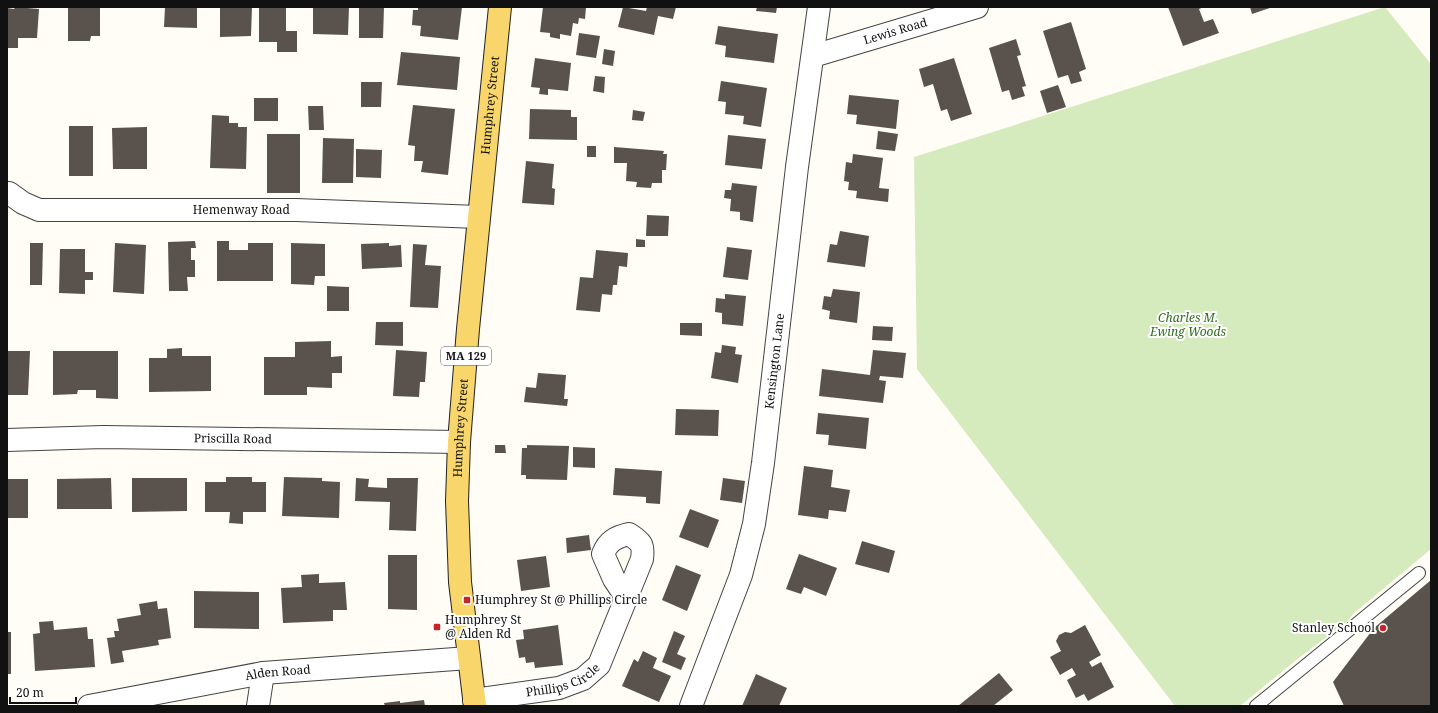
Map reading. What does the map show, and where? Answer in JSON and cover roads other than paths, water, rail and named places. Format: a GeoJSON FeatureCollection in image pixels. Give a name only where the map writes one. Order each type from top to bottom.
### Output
{"type":"FeatureCollection","features":[{"type":"Feature","properties":{"kind":"main road","name":"Humphrey Street"},"geometry":{"type":"LineString","coordinates":[[475,703],[460,582],[457,501],[459,442],[478,217],[500,7]]}},
{"type":"Feature","properties":{"kind":"street","name":"Kensington Lane"},"geometry":{"type":"LineString","coordinates":[[691,706],[741,575],[754,524],[763,463],[796,175],[819,7]]}},
{"type":"Feature","properties":{"kind":"street","name":"Lewis Road"},"geometry":{"type":"LineString","coordinates":[[813,56],[977,7]]}},
{"type":"Feature","properties":{"kind":"street","name":"Hemenway Road"},"geometry":{"type":"LineString","coordinates":[[9,193],[23,203],[39,210],[296,210],[478,217]]}},
{"type":"Feature","properties":{"kind":"street","name":"Priscilla Road"},"geometry":{"type":"LineString","coordinates":[[7,440],[103,437],[459,442]]}},
{"type":"Feature","properties":{"kind":"street","name":"Phillips Circle"},"geometry":{"type":"LineString","coordinates":[[475,703],[559,688],[582,679],[600,665],[626,597]]}},
{"type":"Feature","properties":{"kind":"street","name":"Alden Road"},"geometry":{"type":"LineString","coordinates":[[90,706],[263,673],[469,658]]}},
{"type":"Feature","properties":{"kind":"street"},"geometry":{"type":"LineString","coordinates":[[258,706],[263,673]]}},
{"type":"Feature","properties":{"kind":"lane"},"geometry":{"type":"LineString","coordinates":[[1256,706],[1419,573]]}},
{"type":"Feature","properties":{"kind":"place","name":"Humphrey St @ Phillips Circle"},"geometry":{"type":"Point","coordinates":[467,600]}},
{"type":"Feature","properties":{"kind":"place","name":"Humphrey St @ Alden Rd"},"geometry":{"type":"Point","coordinates":[437,627]}},
{"type":"Feature","properties":{"kind":"place","name":"Stanley School"},"geometry":{"type":"Point","coordinates":[1383,628]}},
{"type":"Feature","properties":{"kind":"park label","name":"Charles M. Ewing Woods"},"geometry":{"type":"Point","coordinates":[1188,325]}}]}
